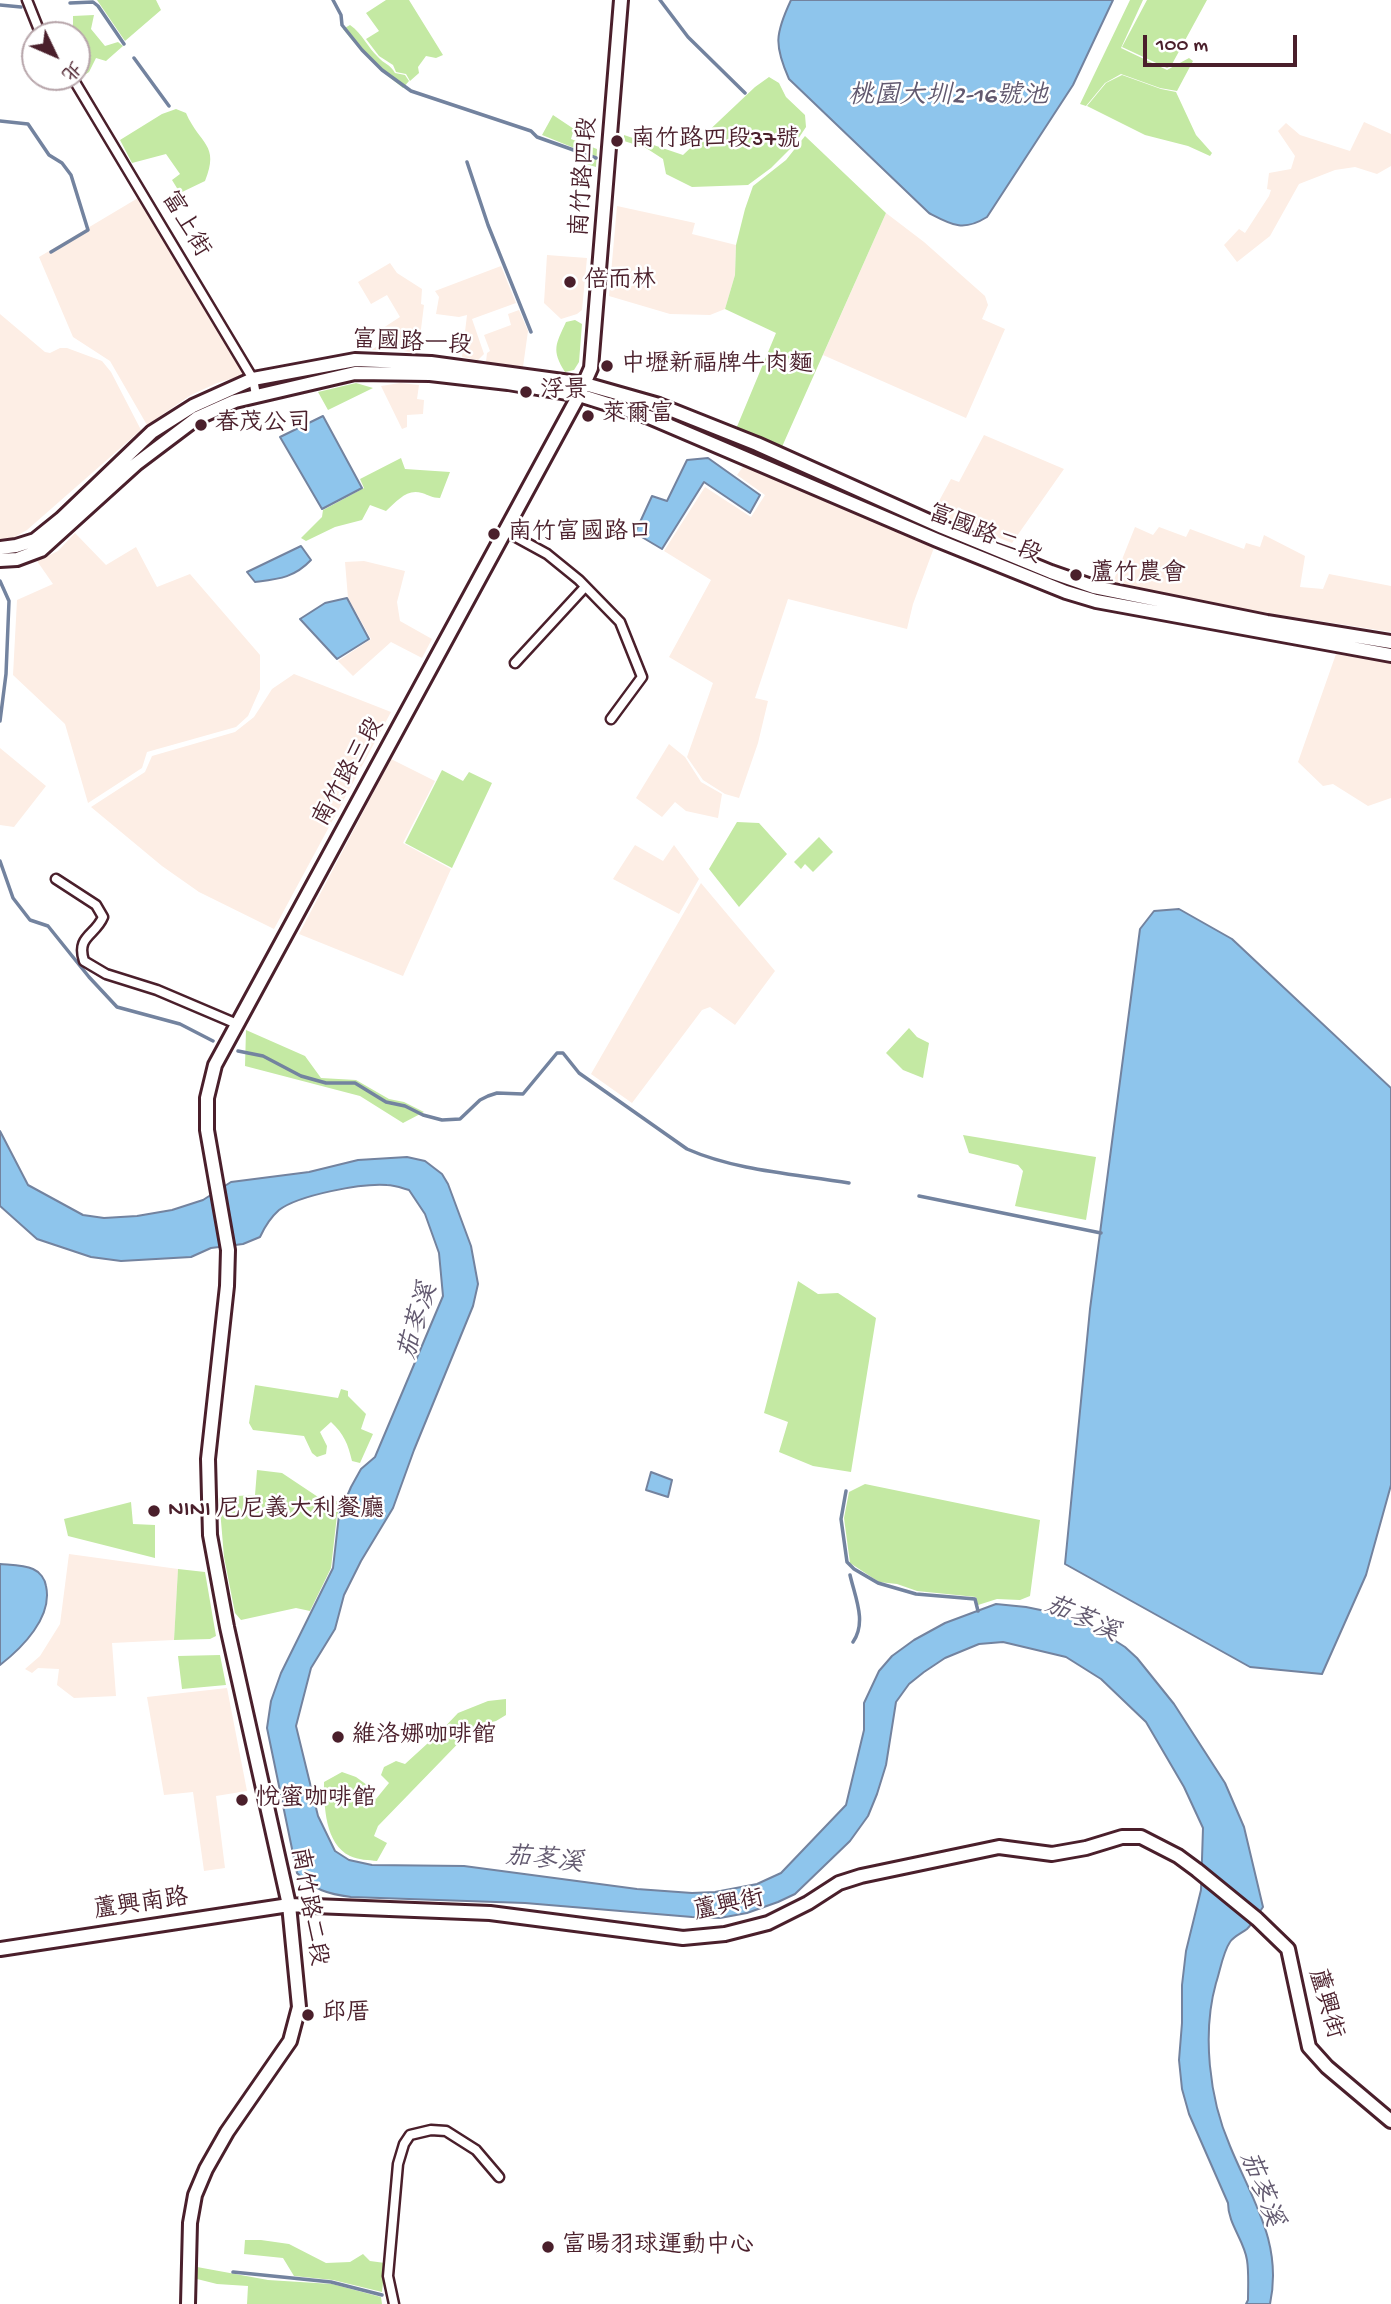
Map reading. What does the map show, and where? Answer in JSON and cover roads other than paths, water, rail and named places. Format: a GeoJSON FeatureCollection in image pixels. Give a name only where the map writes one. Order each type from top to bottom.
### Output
{"type":"FeatureCollection","features":[{"type":"Feature","properties":{"kind":"street"},"geometry":{"type":"LineString","coordinates":[[27,0],[35,21]]}},
{"type":"Feature","properties":{"kind":"street","name":"南竹路四段"},"geometry":{"type":"LineString","coordinates":[[582,389],[591,368],[621,0]]}},
{"type":"Feature","properties":{"kind":"street","name":"富上街"},"geometry":{"type":"LineString","coordinates":[[80,91],[253,379],[256,395]]}},
{"type":"Feature","properties":{"kind":"street","name":"富國路一段"},"geometry":{"type":"LineString","coordinates":[[0,548],[35,540],[61,519],[152,432],[193,406],[253,379],[355,360],[431,363],[582,389]]}},
{"type":"Feature","properties":{"kind":"street","name":"富國路一段"},"geometry":{"type":"LineString","coordinates":[[0,560],[17,559],[41,550],[161,444],[197,418],[235,401],[355,373],[430,374],[582,389]]}},
{"type":"Feature","properties":{"kind":"street","name":"南竹路三段"},"geometry":{"type":"LineString","coordinates":[[227,1286],[228,1250],[207,1130],[207,1098],[215,1065],[582,389]]}},
{"type":"Feature","properties":{"kind":"street","name":"富國路二段"},"geometry":{"type":"LineString","coordinates":[[582,389],[659,405],[757,444],[942,527],[1094,587],[1267,622],[1391,642]]}},
{"type":"Feature","properties":{"kind":"street","name":"富國路二段"},"geometry":{"type":"LineString","coordinates":[[582,389],[1066,592],[1096,601],[1391,655]]}},
{"type":"Feature","properties":{"kind":"street"},"geometry":{"type":"LineString","coordinates":[[505,531],[547,554],[620,622],[642,677],[611,719]]}},
{"type":"Feature","properties":{"kind":"street"},"geometry":{"type":"LineString","coordinates":[[515,663],[585,587]]}},
{"type":"Feature","properties":{"kind":"street"},"geometry":{"type":"LineString","coordinates":[[56,879],[96,905],[103,917],[83,943],[81,950],[84,961],[106,974],[157,990],[237,1024]]}},
{"type":"Feature","properties":{"kind":"street","name":"南竹路二段"},"geometry":{"type":"LineString","coordinates":[[188,2304],[190,2223],[195,2195],[216,2151],[289,2041],[299,2007],[289,1905],[210,1535],[208,1459],[227,1286]]}},
{"type":"Feature","properties":{"kind":"street","name":"蘆興街"},"geometry":{"type":"LineString","coordinates":[[289,1905],[490,1913],[684,1938],[725,1934],[768,1923],[808,1903],[839,1883],[861,1876],[999,1847],[1052,1854],[1086,1849],[1122,1837],[1141,1837],[1178,1856],[1197,1870],[1257,1919],[1288,1949],[1309,2047],[1327,2067],[1391,2121]]}},
{"type":"Feature","properties":{"kind":"street","name":"蘆興南路"},"geometry":{"type":"LineString","coordinates":[[0,1949],[289,1905]]}},
{"type":"Feature","properties":{"kind":"street"},"geometry":{"type":"LineString","coordinates":[[394,2304],[388,2276],[398,2164],[404,2144],[410,2135],[431,2130],[446,2131],[476,2150],[499,2177]]}},
{"type":"Feature","properties":{"kind":"water","name":"桃園大圳2-16號池"},"geometry":{"type":"Polygon","coordinates":[[[791,0],[1113,0],[1073,85],[987,217],[979,222],[958,225],[929,213],[789,79],[778,40],[791,0]]]}},
{"type":"Feature","properties":{"kind":"water"},"geometry":{"type":"Polygon","coordinates":[[[323,416],[362,488],[322,509],[280,437],[323,416]]]}},
{"type":"Feature","properties":{"kind":"water"},"geometry":{"type":"Polygon","coordinates":[[[708,458],[760,495],[750,513],[704,482],[662,549],[635,533],[652,496],[667,501],[687,460],[708,458]]]}},
{"type":"Feature","properties":{"kind":"water"},"geometry":{"type":"Polygon","coordinates":[[[301,546],[311,560],[292,574],[255,582],[247,572],[301,546]]]}},
{"type":"Feature","properties":{"kind":"water"},"geometry":{"type":"Polygon","coordinates":[[[347,598],[369,639],[337,659],[300,619],[325,603],[347,598]]]}},
{"type":"Feature","properties":{"kind":"water"},"geometry":{"type":"Polygon","coordinates":[[[1179,909],[1232,939],[1391,1088],[1391,1485],[1366,1575],[1322,1674],[1250,1667],[1065,1564],[1090,1309],[1140,929],[1154,911],[1179,909]]]}},
{"type":"Feature","properties":{"kind":"water"},"geometry":{"type":"Polygon","coordinates":[[[0,1131],[28,1185],[83,1215],[104,1218],[172,1210],[203,1200],[231,1182],[309,1172],[358,1160],[407,1157],[425,1161],[442,1174],[448,1184],[471,1246],[478,1284],[473,1306],[393,1508],[361,1561],[344,1595],[335,1629],[311,1668],[296,1726],[318,1816],[335,1851],[349,1860],[372,1865],[464,1866],[637,1889],[692,1893],[715,1892],[757,1884],[781,1873],[846,1805],[864,1730],[864,1703],[879,1671],[892,1656],[914,1640],[945,1623],[996,1604],[1060,1614],[1100,1631],[1137,1658],[1174,1704],[1225,1783],[1244,1827],[1263,1907],[1247,1929],[1232,1940],[1225,1951],[1212,2002],[1209,2044],[1213,2087],[1223,2127],[1269,2241],[1273,2282],[1270,2304],[1246,2304],[1248,2275],[1245,2253],[1228,2203],[1189,2114],[1182,2089],[1179,2060],[1182,1985],[1186,1951],[1201,1890],[1203,1828],[1184,1787],[1146,1722],[1101,1679],[1066,1657],[1003,1642],[979,1644],[945,1658],[909,1684],[896,1702],[886,1765],[877,1794],[868,1816],[850,1841],[795,1894],[747,1913],[720,1918],[692,1917],[525,1903],[351,1897],[328,1893],[315,1887],[297,1873],[267,1728],[271,1701],[281,1673],[333,1568],[339,1515],[361,1469],[375,1457],[443,1296],[439,1253],[425,1214],[409,1190],[390,1185],[362,1186],[315,1195],[288,1205],[273,1216],[260,1237],[243,1244],[211,1248],[191,1257],[121,1261],[91,1257],[37,1239],[0,1206],[0,1131]]]}},
{"type":"Feature","properties":{"kind":"water"},"geometry":{"type":"Polygon","coordinates":[[[651,1472],[672,1480],[668,1497],[646,1490],[651,1472]]]}},
{"type":"Feature","properties":{"kind":"water"},"geometry":{"type":"Polygon","coordinates":[[[0,1564],[25,1567],[38,1572],[45,1581],[47,1598],[45,1609],[34,1631],[0,1665],[0,1564]]]}},
{"type":"Feature","properties":{"kind":"waterway"},"geometry":{"type":"LineString","coordinates":[[333,0],[341,15],[342,25],[362,50],[382,70],[411,91],[531,131],[537,137],[596,158]]}},
{"type":"Feature","properties":{"kind":"waterway"},"geometry":{"type":"LineString","coordinates":[[660,0],[688,37],[745,93]]}},
{"type":"Feature","properties":{"kind":"waterway"},"geometry":{"type":"LineString","coordinates":[[70,3],[93,2],[124,44]]}},
{"type":"Feature","properties":{"kind":"waterway"},"geometry":{"type":"LineString","coordinates":[[0,5],[21,7]]}},
{"type":"Feature","properties":{"kind":"waterway"},"geometry":{"type":"LineString","coordinates":[[134,58],[169,106]]}},
{"type":"Feature","properties":{"kind":"waterway"},"geometry":{"type":"LineString","coordinates":[[0,121],[28,124],[49,155],[62,163],[71,175],[88,230],[51,252]]}},
{"type":"Feature","properties":{"kind":"waterway"},"geometry":{"type":"LineString","coordinates":[[467,162],[488,225],[531,332]]}},
{"type":"Feature","properties":{"kind":"waterway"},"geometry":{"type":"LineString","coordinates":[[0,581],[9,601],[6,674],[0,721]]}},
{"type":"Feature","properties":{"kind":"waterway"},"geometry":{"type":"LineString","coordinates":[[0,861],[13,898],[30,920],[48,926],[117,1007],[180,1024],[213,1041]]}},
{"type":"Feature","properties":{"kind":"waterway"},"geometry":{"type":"LineString","coordinates":[[238,1051],[263,1056],[301,1076],[326,1083],[355,1083],[386,1102],[442,1120],[460,1119],[480,1100],[497,1093],[523,1094],[557,1053],[563,1053],[579,1073],[687,1149],[746,1167],[849,1183]]}},
{"type":"Feature","properties":{"kind":"waterway"},"geometry":{"type":"LineString","coordinates":[[919,1196],[1101,1233]]}},
{"type":"Feature","properties":{"kind":"waterway"},"geometry":{"type":"LineString","coordinates":[[846,1491],[841,1519],[847,1562],[854,1569],[878,1583],[916,1594],[975,1599],[978,1611]]}},
{"type":"Feature","properties":{"kind":"waterway"},"geometry":{"type":"LineString","coordinates":[[850,1575],[860,1618],[853,1642]]}},
{"type":"Feature","properties":{"kind":"waterway"},"geometry":{"type":"LineString","coordinates":[[233,2272],[331,2282],[382,2295]]}},
{"type":"Feature","properties":{"kind":"place","name":"南竹路四段37號"},"geometry":{"type":"Point","coordinates":[617,141]}},
{"type":"Feature","properties":{"kind":"place","name":"倍而林"},"geometry":{"type":"Point","coordinates":[570,282]}},
{"type":"Feature","properties":{"kind":"place","name":"中壢新福牌牛肉麵"},"geometry":{"type":"Point","coordinates":[607,366]}},
{"type":"Feature","properties":{"kind":"place","name":"浮景"},"geometry":{"type":"Point","coordinates":[526,392]}},
{"type":"Feature","properties":{"kind":"place","name":"萊爾富"},"geometry":{"type":"Point","coordinates":[588,416]}},
{"type":"Feature","properties":{"kind":"place","name":"春茂公司"},"geometry":{"type":"Point","coordinates":[201,425]}},
{"type":"Feature","properties":{"kind":"place","name":"南竹富國路口"},"geometry":{"type":"Point","coordinates":[494,534]}},
{"type":"Feature","properties":{"kind":"place","name":"蘆竹農會"},"geometry":{"type":"Point","coordinates":[1076,575]}},
{"type":"Feature","properties":{"kind":"place","name":"NINI 尼尼義大利餐廳"},"geometry":{"type":"Point","coordinates":[154,1511]}},
{"type":"Feature","properties":{"kind":"place","name":"維洛娜咖啡館"},"geometry":{"type":"Point","coordinates":[338,1737]}},
{"type":"Feature","properties":{"kind":"place","name":"悅蜜咖啡館"},"geometry":{"type":"Point","coordinates":[242,1800]}},
{"type":"Feature","properties":{"kind":"place","name":"邱厝"},"geometry":{"type":"Point","coordinates":[308,2015]}},
{"type":"Feature","properties":{"kind":"place","name":"富暘羽球運動中心"},"geometry":{"type":"Point","coordinates":[548,2247]}},
{"type":"Feature","properties":{"kind":"water label","name":"茄苳溪"},"geometry":{"type":"Point","coordinates":[420,1322]}},
{"type":"Feature","properties":{"kind":"water label","name":"茄苳溪"},"geometry":{"type":"Point","coordinates":[1081,1621]}},
{"type":"Feature","properties":{"kind":"water label","name":"茄苳溪"},"geometry":{"type":"Point","coordinates":[544,1862]}},
{"type":"Feature","properties":{"kind":"water label","name":"茄苳溪"},"geometry":{"type":"Point","coordinates":[1259,2190]}}]}
